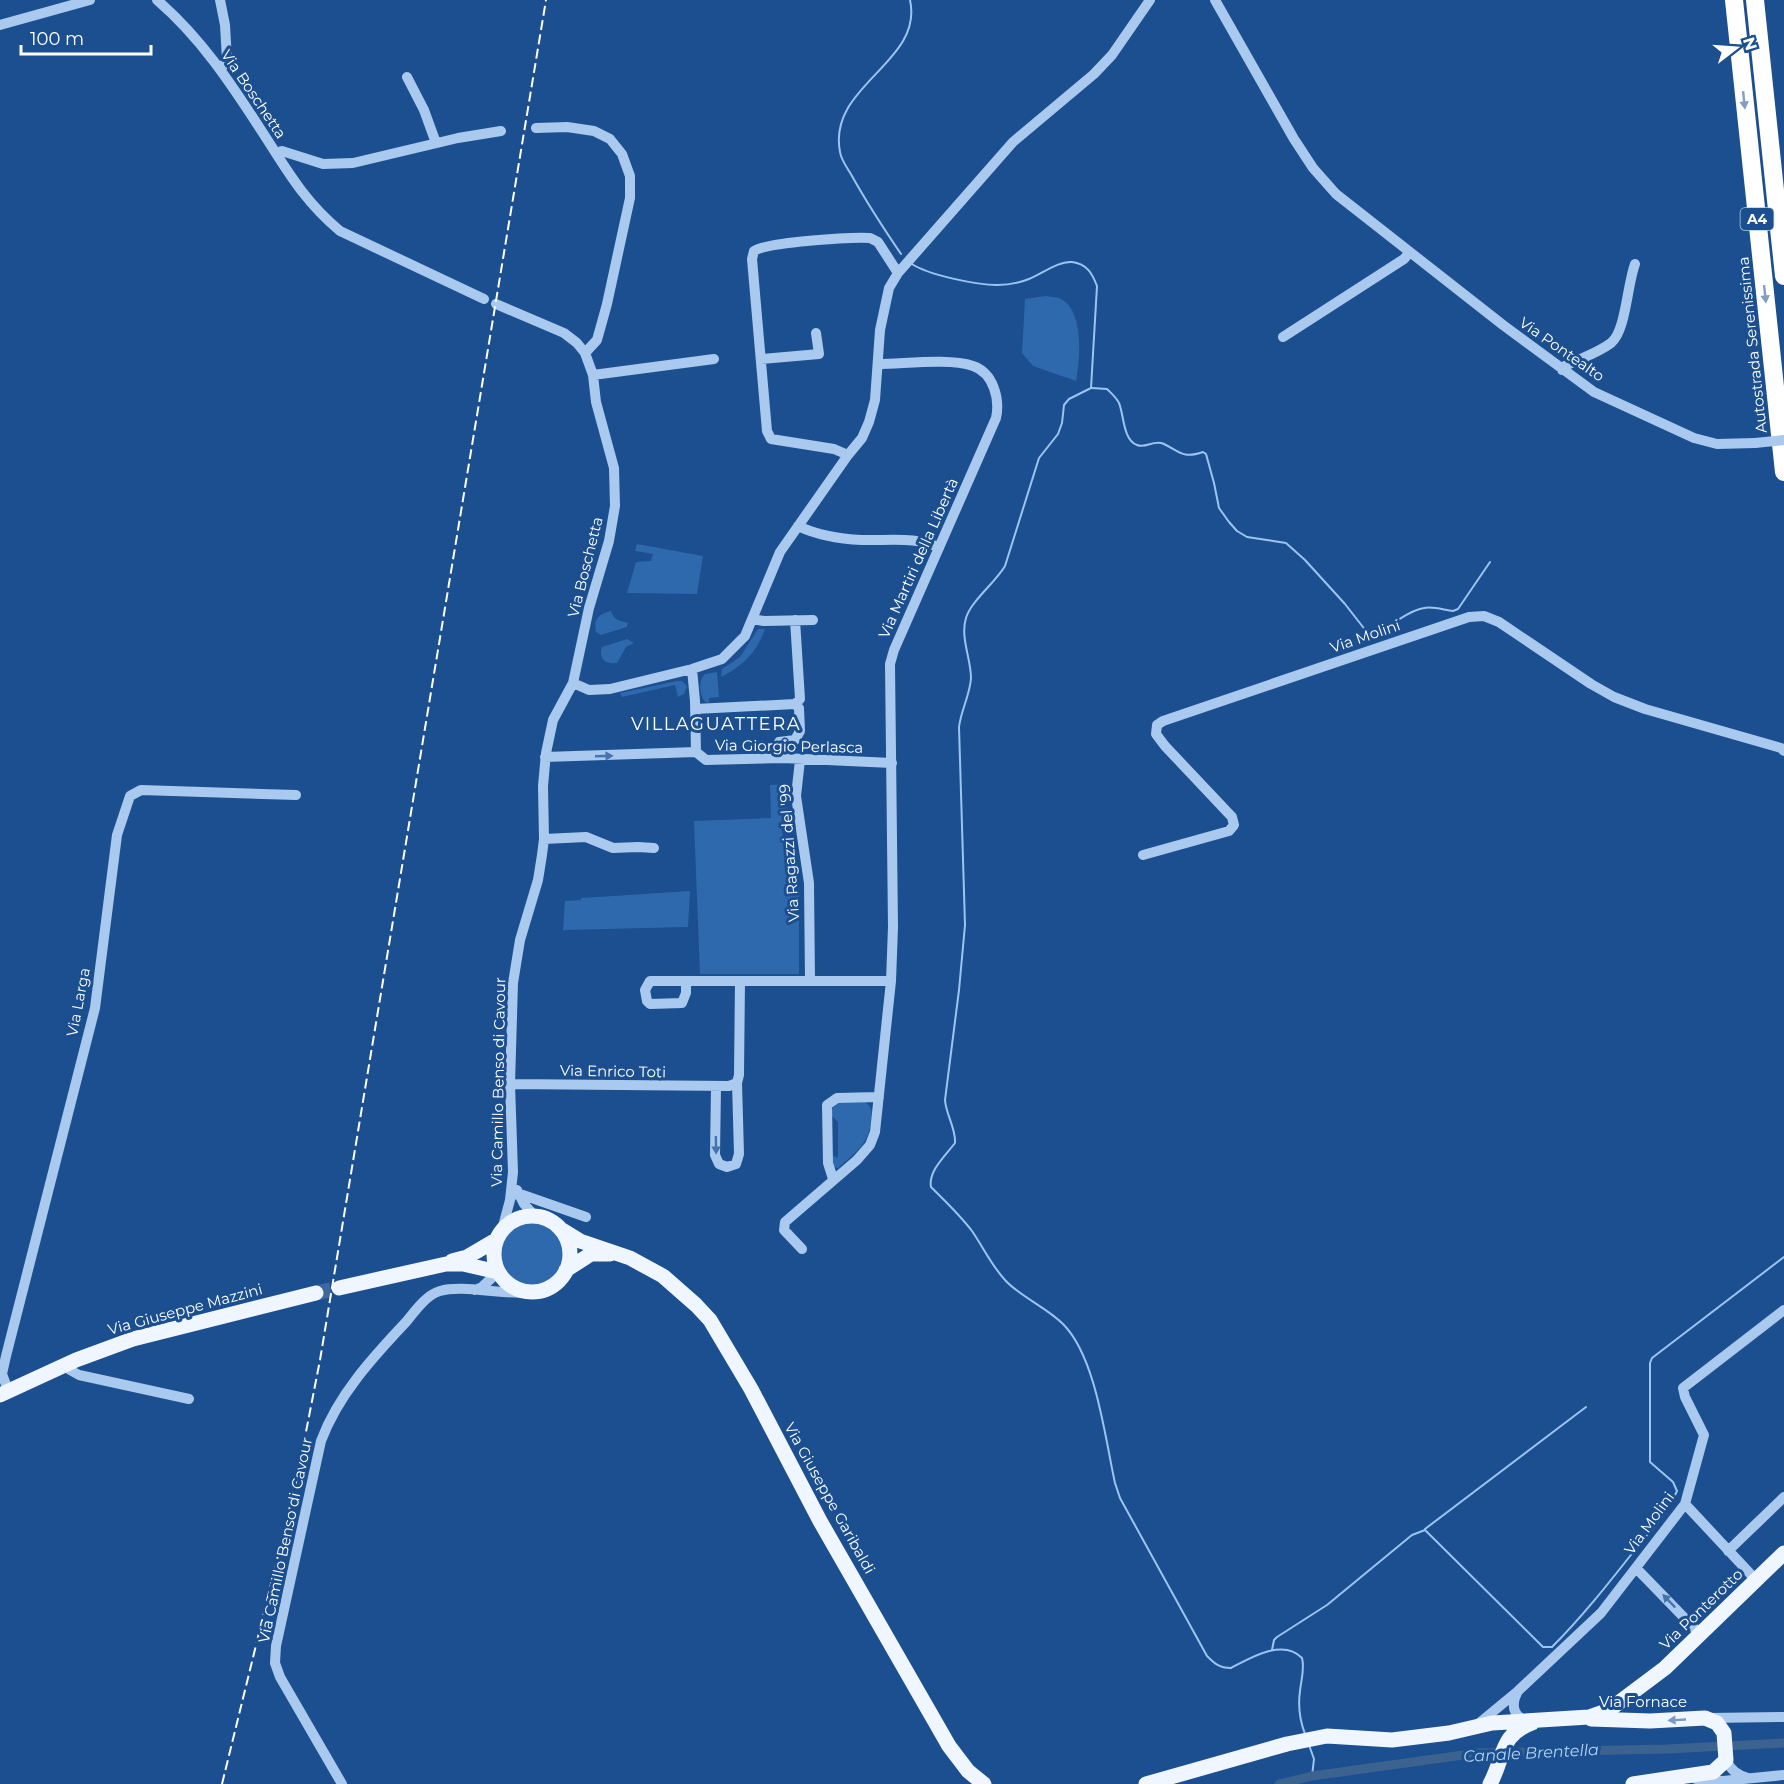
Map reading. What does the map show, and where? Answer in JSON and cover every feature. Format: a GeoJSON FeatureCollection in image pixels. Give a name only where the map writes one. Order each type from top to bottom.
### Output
{"type":"FeatureCollection","features":[{"type":"Feature","properties":{"kind":"highway","name":"Autostrada Serenissima"},"geometry":{"type":"LineString","coordinates":[[1734,0],[1784,472]]}},
{"type":"Feature","properties":{"kind":"highway","name":"A4"},"geometry":{"type":"LineString","coordinates":[[1755,0],[1784,276]]}},
{"type":"Feature","properties":{"kind":"main road"},"geometry":{"type":"LineString","coordinates":[[339,1288],[446,1264],[467,1257],[499,1235],[511,1221],[534,1215],[554,1222],[562,1230],[570,1250],[570,1260],[566,1270],[552,1286],[532,1292],[512,1287],[498,1272],[495,1262],[494,1251],[499,1235]]}},
{"type":"Feature","properties":{"kind":"main road","name":"Via Giuseppe Garibaldi"},"geometry":{"type":"LineString","coordinates":[[562,1230],[580,1241],[619,1254],[663,1276],[682,1291],[710,1320],[751,1389],[820,1521],[949,1746],[968,1771],[984,1784]]}},
{"type":"Feature","properties":{"kind":"main road","name":"Via Giuseppe Garibaldi"},"geometry":{"type":"LineString","coordinates":[[566,1270],[591,1254],[619,1254]]}},
{"type":"Feature","properties":{"kind":"main road"},"geometry":{"type":"LineString","coordinates":[[446,1264],[498,1272]]}},
{"type":"Feature","properties":{"kind":"main road","name":"Via Giuseppe Mazzini"},"geometry":{"type":"LineString","coordinates":[[4,1393],[67,1364],[133,1339],[316,1293]]}},
{"type":"Feature","properties":{"kind":"main road","name":"Via Ponterotto"},"geometry":{"type":"LineString","coordinates":[[1146,1784],[1318,1738],[1338,1735],[1392,1740],[1470,1729],[1492,1723],[1582,1719],[1609,1710],[1665,1668],[1784,1553]]}},
{"type":"Feature","properties":{"kind":"main road"},"geometry":{"type":"LineString","coordinates":[[1640,1688],[1633,1700],[1634,1709],[1638,1716],[1650,1721]]}},
{"type":"Feature","properties":{"kind":"main road","name":"Via Fornace"},"geometry":{"type":"LineString","coordinates":[[1582,1719],[1650,1721],[1705,1718],[1717,1724],[1724,1734]]}},
{"type":"Feature","properties":{"kind":"main road","name":"Via Ponterotto"},"geometry":{"type":"LineString","coordinates":[[1470,1729],[1495,1734],[1504,1746],[1514,1732],[1534,1720]]}},
{"type":"Feature","properties":{"kind":"main road"},"geometry":{"type":"LineString","coordinates":[[1642,1783],[1713,1772],[1726,1758],[1724,1734]]}},
{"type":"Feature","properties":{"kind":"main road"},"geometry":{"type":"LineString","coordinates":[[1490,1784],[1499,1767],[1504,1746]]}},
{"type":"Feature","properties":{"kind":"main road"},"geometry":{"type":"LineString","coordinates":[[1499,1767],[1503,1784]]}},
{"type":"Feature","properties":{"kind":"street"},"geometry":{"type":"LineString","coordinates":[[0,25],[90,0]]}},
{"type":"Feature","properties":{"kind":"street","name":"Via Boschetta"},"geometry":{"type":"LineString","coordinates":[[157,0],[182,22],[221,69],[301,193],[320,215],[340,231],[484,299]]}},
{"type":"Feature","properties":{"kind":"street"},"geometry":{"type":"LineString","coordinates":[[220,0],[225,25],[227,60],[221,69]]}},
{"type":"Feature","properties":{"kind":"street"},"geometry":{"type":"LineString","coordinates":[[573,683],[589,690],[610,689],[692,669],[722,659],[745,636],[780,552],[862,438],[869,422],[874,400],[883,314],[890,288],[898,273],[1013,142],[1094,74],[1112,55],[1150,0]]}},
{"type":"Feature","properties":{"kind":"street","name":"Via Pontealto"},"geometry":{"type":"LineString","coordinates":[[1215,0],[1313,168],[1336,194],[1409,253],[1594,392],[1694,438],[1717,444],[1784,440]]}},
{"type":"Feature","properties":{"kind":"street"},"geometry":{"type":"LineString","coordinates":[[406,77],[424,110],[436,143]]}},
{"type":"Feature","properties":{"kind":"street"},"geometry":{"type":"LineString","coordinates":[[536,128],[567,127],[594,130],[610,139],[622,154],[630,176],[630,198],[604,313],[597,340],[585,353]]}},
{"type":"Feature","properties":{"kind":"street","name":"Via Boschetta"},"geometry":{"type":"LineString","coordinates":[[276,153],[282,151],[323,164],[353,163],[436,143],[501,131]]}},
{"type":"Feature","properties":{"kind":"street"},"geometry":{"type":"LineString","coordinates":[[848,455],[834,449],[771,439],[767,431],[752,259],[754,251],[759,248],[870,238],[878,242],[898,273]]}},
{"type":"Feature","properties":{"kind":"street"},"geometry":{"type":"LineString","coordinates":[[1283,337],[1404,259],[1409,253]]}},
{"type":"Feature","properties":{"kind":"street"},"geometry":{"type":"LineString","coordinates":[[1562,370],[1565,366],[1610,344],[1618,336],[1635,264]]}},
{"type":"Feature","properties":{"kind":"street","name":"Via Boschetta"},"geometry":{"type":"LineString","coordinates":[[496,304],[564,333],[578,343],[585,353],[593,375],[596,402],[614,468],[615,506],[609,541],[588,608],[573,683]]}},
{"type":"Feature","properties":{"kind":"street"},"geometry":{"type":"LineString","coordinates":[[761,359],[819,354],[816,333]]}},
{"type":"Feature","properties":{"kind":"street"},"geometry":{"type":"LineString","coordinates":[[593,375],[714,359]]}},
{"type":"Feature","properties":{"kind":"street","name":"Via Martiri della Libertà"},"geometry":{"type":"LineString","coordinates":[[802,1249],[784,1230],[785,1222],[857,1160],[870,1145],[875,1132],[891,981],[893,927],[890,664],[894,650],[996,418],[998,407],[994,388],[984,374],[974,367],[937,363],[878,364]]}},
{"type":"Feature","properties":{"kind":"street"},"geometry":{"type":"LineString","coordinates":[[798,526],[819,536],[859,540],[927,541],[939,548]]}},
{"type":"Feature","properties":{"kind":"street","name":"Via Molini"},"geometry":{"type":"LineString","coordinates":[[1143,855],[1229,831],[1234,825],[1232,817],[1165,746],[1156,734],[1157,725],[1163,721],[1469,617],[1484,616],[1499,622],[1614,697],[1645,709],[1781,748],[1784,751]]}},
{"type":"Feature","properties":{"kind":"street"},"geometry":{"type":"LineString","coordinates":[[752,619],[764,621],[813,620]]}},
{"type":"Feature","properties":{"kind":"street","name":"Via Giorgio Perlasca"},"geometry":{"type":"LineString","coordinates":[[779,742],[795,740],[800,731],[799,708],[795,704],[800,699],[795,620]]}},
{"type":"Feature","properties":{"kind":"street","name":"Via Giorgio Perlasca"},"geometry":{"type":"LineString","coordinates":[[692,669],[696,752],[706,760],[777,758],[892,763]]}},
{"type":"Feature","properties":{"kind":"street","name":"Via Camillo Benso di Cavour"},"geometry":{"type":"LineString","coordinates":[[499,1235],[514,1194],[510,1084],[513,983],[520,940],[538,880],[544,839],[545,758],[553,720],[573,683]]}},
{"type":"Feature","properties":{"kind":"street"},"geometry":{"type":"LineString","coordinates":[[695,709],[795,704]]}},
{"type":"Feature","properties":{"kind":"street"},"geometry":{"type":"LineString","coordinates":[[545,758],[696,752]]}},
{"type":"Feature","properties":{"kind":"street","name":"Via Ragazzi del '99"},"geometry":{"type":"LineString","coordinates":[[800,760],[796,796],[808,872],[810,980]]}},
{"type":"Feature","properties":{"kind":"street","name":"Via Larga"},"geometry":{"type":"LineString","coordinates":[[4,1393],[2,1374],[95,1008],[117,835],[130,796],[141,790],[296,795]]}},
{"type":"Feature","properties":{"kind":"street"},"geometry":{"type":"LineString","coordinates":[[544,839],[586,837],[613,848],[654,848]]}},
{"type":"Feature","properties":{"kind":"street"},"geometry":{"type":"LineString","coordinates":[[686,981],[891,981]]}},
{"type":"Feature","properties":{"kind":"street"},"geometry":{"type":"LineString","coordinates":[[716,1087],[715,1155],[719,1164],[727,1167],[736,1164],[739,1154],[737,1083],[740,1075],[740,981]]}},
{"type":"Feature","properties":{"kind":"street","name":"Via Enrico Toti"},"geometry":{"type":"LineString","coordinates":[[510,1084],[716,1087],[737,1083]]}},
{"type":"Feature","properties":{"kind":"street"},"geometry":{"type":"LineString","coordinates":[[833,1179],[828,1163],[827,1105],[837,1098],[879,1097]]}},
{"type":"Feature","properties":{"kind":"street"},"geometry":{"type":"LineString","coordinates":[[514,1194],[534,1215]]}},
{"type":"Feature","properties":{"kind":"street"},"geometry":{"type":"LineString","coordinates":[[514,1194],[586,1216]]}},
{"type":"Feature","properties":{"kind":"street"},"geometry":{"type":"LineString","coordinates":[[474,1290],[482,1280],[481,1272],[476,1267]]}},
{"type":"Feature","properties":{"kind":"street"},"geometry":{"type":"LineString","coordinates":[[474,1290],[482,1287],[498,1272]]}},
{"type":"Feature","properties":{"kind":"street","name":"Via Camillo Benso di Cavour"},"geometry":{"type":"LineString","coordinates":[[342,1784],[299,1713],[275,1663],[276,1646],[321,1441],[327,1425],[375,1355],[426,1299],[440,1291],[474,1290],[517,1294],[532,1292]]}},
{"type":"Feature","properties":{"kind":"street","name":"Via Molini"},"geometry":{"type":"LineString","coordinates":[[1470,1729],[1518,1691],[1601,1613],[1685,1504],[1704,1435],[1685,1397],[1683,1388],[1784,1310]]}},
{"type":"Feature","properties":{"kind":"street"},"geometry":{"type":"LineString","coordinates":[[67,1364],[70,1370],[79,1375],[189,1399]]}},
{"type":"Feature","properties":{"kind":"street"},"geometry":{"type":"LineString","coordinates":[[1728,1551],[1784,1497]]}},
{"type":"Feature","properties":{"kind":"street"},"geometry":{"type":"LineString","coordinates":[[1685,1504],[1757,1581]]}},
{"type":"Feature","properties":{"kind":"street"},"geometry":{"type":"LineString","coordinates":[[1636,1568],[1701,1635]]}},
{"type":"Feature","properties":{"kind":"street"},"geometry":{"type":"LineString","coordinates":[[1518,1691],[1513,1701],[1519,1718],[1534,1720]]}},
{"type":"Feature","properties":{"kind":"street"},"geometry":{"type":"LineString","coordinates":[[1724,1734],[1730,1725],[1746,1717]]}},
{"type":"Feature","properties":{"kind":"street","name":"Via Fornace"},"geometry":{"type":"LineString","coordinates":[[1705,1718],[1784,1717]]}},
{"type":"Feature","properties":{"kind":"street"},"geometry":{"type":"LineString","coordinates":[[1726,1758],[1731,1769],[1740,1776],[1749,1778]]}},
{"type":"Feature","properties":{"kind":"street"},"geometry":{"type":"LineString","coordinates":[[1683,1778],[1723,1781],[1784,1775]]}},
{"type":"Feature","properties":{"kind":"shaded area"},"geometry":{"type":"Polygon","coordinates":[[[1046,296],[1059,298],[1067,304],[1077,323],[1079,360],[1076,381],[1033,366],[1022,353],[1025,299],[1046,296]]]}},
{"type":"Feature","properties":{"kind":"shaded area"},"geometry":{"type":"Polygon","coordinates":[[[637,544],[703,556],[697,594],[627,593],[636,562],[651,561],[653,554],[635,551],[637,544]]]}},
{"type":"Feature","properties":{"kind":"shaded area"},"geometry":{"type":"Polygon","coordinates":[[[611,611],[620,621],[628,623],[627,627],[601,635],[596,632],[596,620],[611,611]]]}},
{"type":"Feature","properties":{"kind":"shaded area"},"geometry":{"type":"Polygon","coordinates":[[[758,629],[765,629],[753,651],[736,668],[721,677],[722,669],[740,657],[758,629]]]}},
{"type":"Feature","properties":{"kind":"shaded area"},"geometry":{"type":"Polygon","coordinates":[[[627,639],[634,643],[626,647],[617,663],[609,663],[602,658],[602,647],[627,639]]]}},
{"type":"Feature","properties":{"kind":"shaded area"},"geometry":{"type":"Polygon","coordinates":[[[717,672],[719,697],[709,698],[709,703],[705,702],[701,691],[701,680],[705,674],[717,672]]]}},
{"type":"Feature","properties":{"kind":"shaded area"},"geometry":{"type":"Polygon","coordinates":[[[682,681],[687,686],[684,694],[678,697],[675,685],[622,697],[620,693],[682,681]]]}},
{"type":"Feature","properties":{"kind":"shaded area"},"geometry":{"type":"Polygon","coordinates":[[[786,784],[787,819],[781,823],[789,882],[799,892],[799,974],[700,974],[694,821],[771,818],[770,785],[786,784]]]}},
{"type":"Feature","properties":{"kind":"shaded area"},"geometry":{"type":"Polygon","coordinates":[[[690,891],[688,927],[563,930],[565,901],[690,891]]]}},
{"type":"Feature","properties":{"kind":"shaded area"},"geometry":{"type":"Polygon","coordinates":[[[865,1102],[871,1111],[868,1135],[856,1152],[838,1168],[834,1167],[832,1155],[837,1158],[838,1156],[838,1122],[831,1115],[831,1110],[836,1103],[865,1102]]]}},
{"type":"Feature","properties":{"kind":"shaded area"},"geometry":{"type":"Polygon","coordinates":[[[525,1222],[537,1222],[554,1231],[561,1242],[563,1254],[561,1266],[554,1277],[537,1286],[525,1286],[513,1281],[504,1272],[499,1260],[499,1248],[504,1236],[513,1227],[525,1222]]]}},
{"type":"Feature","properties":{"kind":"waterway"},"geometry":{"type":"LineString","coordinates":[[901,254],[843,161],[840,152],[840,129],[847,109],[903,41],[910,22],[910,0]]}},
{"type":"Feature","properties":{"kind":"waterway"},"geometry":{"type":"LineString","coordinates":[[912,264],[953,279],[997,285],[1021,282],[1056,266],[1072,262],[1088,270],[1097,286],[1091,388],[1069,399],[1064,405],[1058,434],[1039,458],[1005,566],[973,605],[964,625],[971,678],[959,727],[965,925],[945,1100],[955,1143],[935,1169],[931,1187],[967,1225],[1005,1280],[1056,1318],[1074,1338],[1084,1356],[1098,1399],[1120,1498],[1207,1656],[1217,1665],[1231,1668],[1257,1655],[1276,1650],[1294,1652],[1302,1658],[1299,1707],[1305,1734]]}},
{"type":"Feature","properties":{"kind":"waterway"},"geometry":{"type":"LineString","coordinates":[[1092,388],[1107,389],[1116,399],[1121,408],[1126,433],[1137,445],[1160,443],[1186,455],[1203,452],[1206,454],[1219,508],[1237,531],[1247,537],[1286,543],[1305,560],[1366,631],[1382,629],[1409,613],[1424,608],[1453,611],[1458,609],[1490,562]]}},
{"type":"Feature","properties":{"kind":"waterway"},"geometry":{"type":"LineString","coordinates":[[1272,1650],[1277,1637],[1327,1605],[1412,1535],[1425,1530],[1543,1647],[1552,1647],[1574,1624],[1658,1522],[1677,1491],[1673,1482],[1650,1462],[1650,1363],[1652,1358],[1784,1257]]}},
{"type":"Feature","properties":{"kind":"waterway"},"geometry":{"type":"LineString","coordinates":[[1425,1529],[1586,1407]]}},
{"type":"Feature","properties":{"kind":"waterway","name":"Canale Brentella"},"geometry":{"type":"LineString","coordinates":[[1279,1784],[1312,1776],[1478,1753],[1667,1749],[1784,1743]]}},
{"type":"Feature","properties":{"kind":"waterway"},"geometry":{"type":"LineString","coordinates":[[1309,1745],[1314,1759],[1312,1776]]}},
{"type":"Feature","properties":{"kind":"tunnel"},"geometry":{"type":"LineString","coordinates":[[316,1293],[339,1288]]}},
{"type":"Feature","properties":{"kind":"railway"},"geometry":{"type":"LineString","coordinates":[[222,1784],[297,1478],[320,1360],[546,0]]}},
{"type":"Feature","properties":{"kind":"district","name":"VILLAGUATTERA"},"geometry":{"type":"Point","coordinates":[716,724]}}]}
